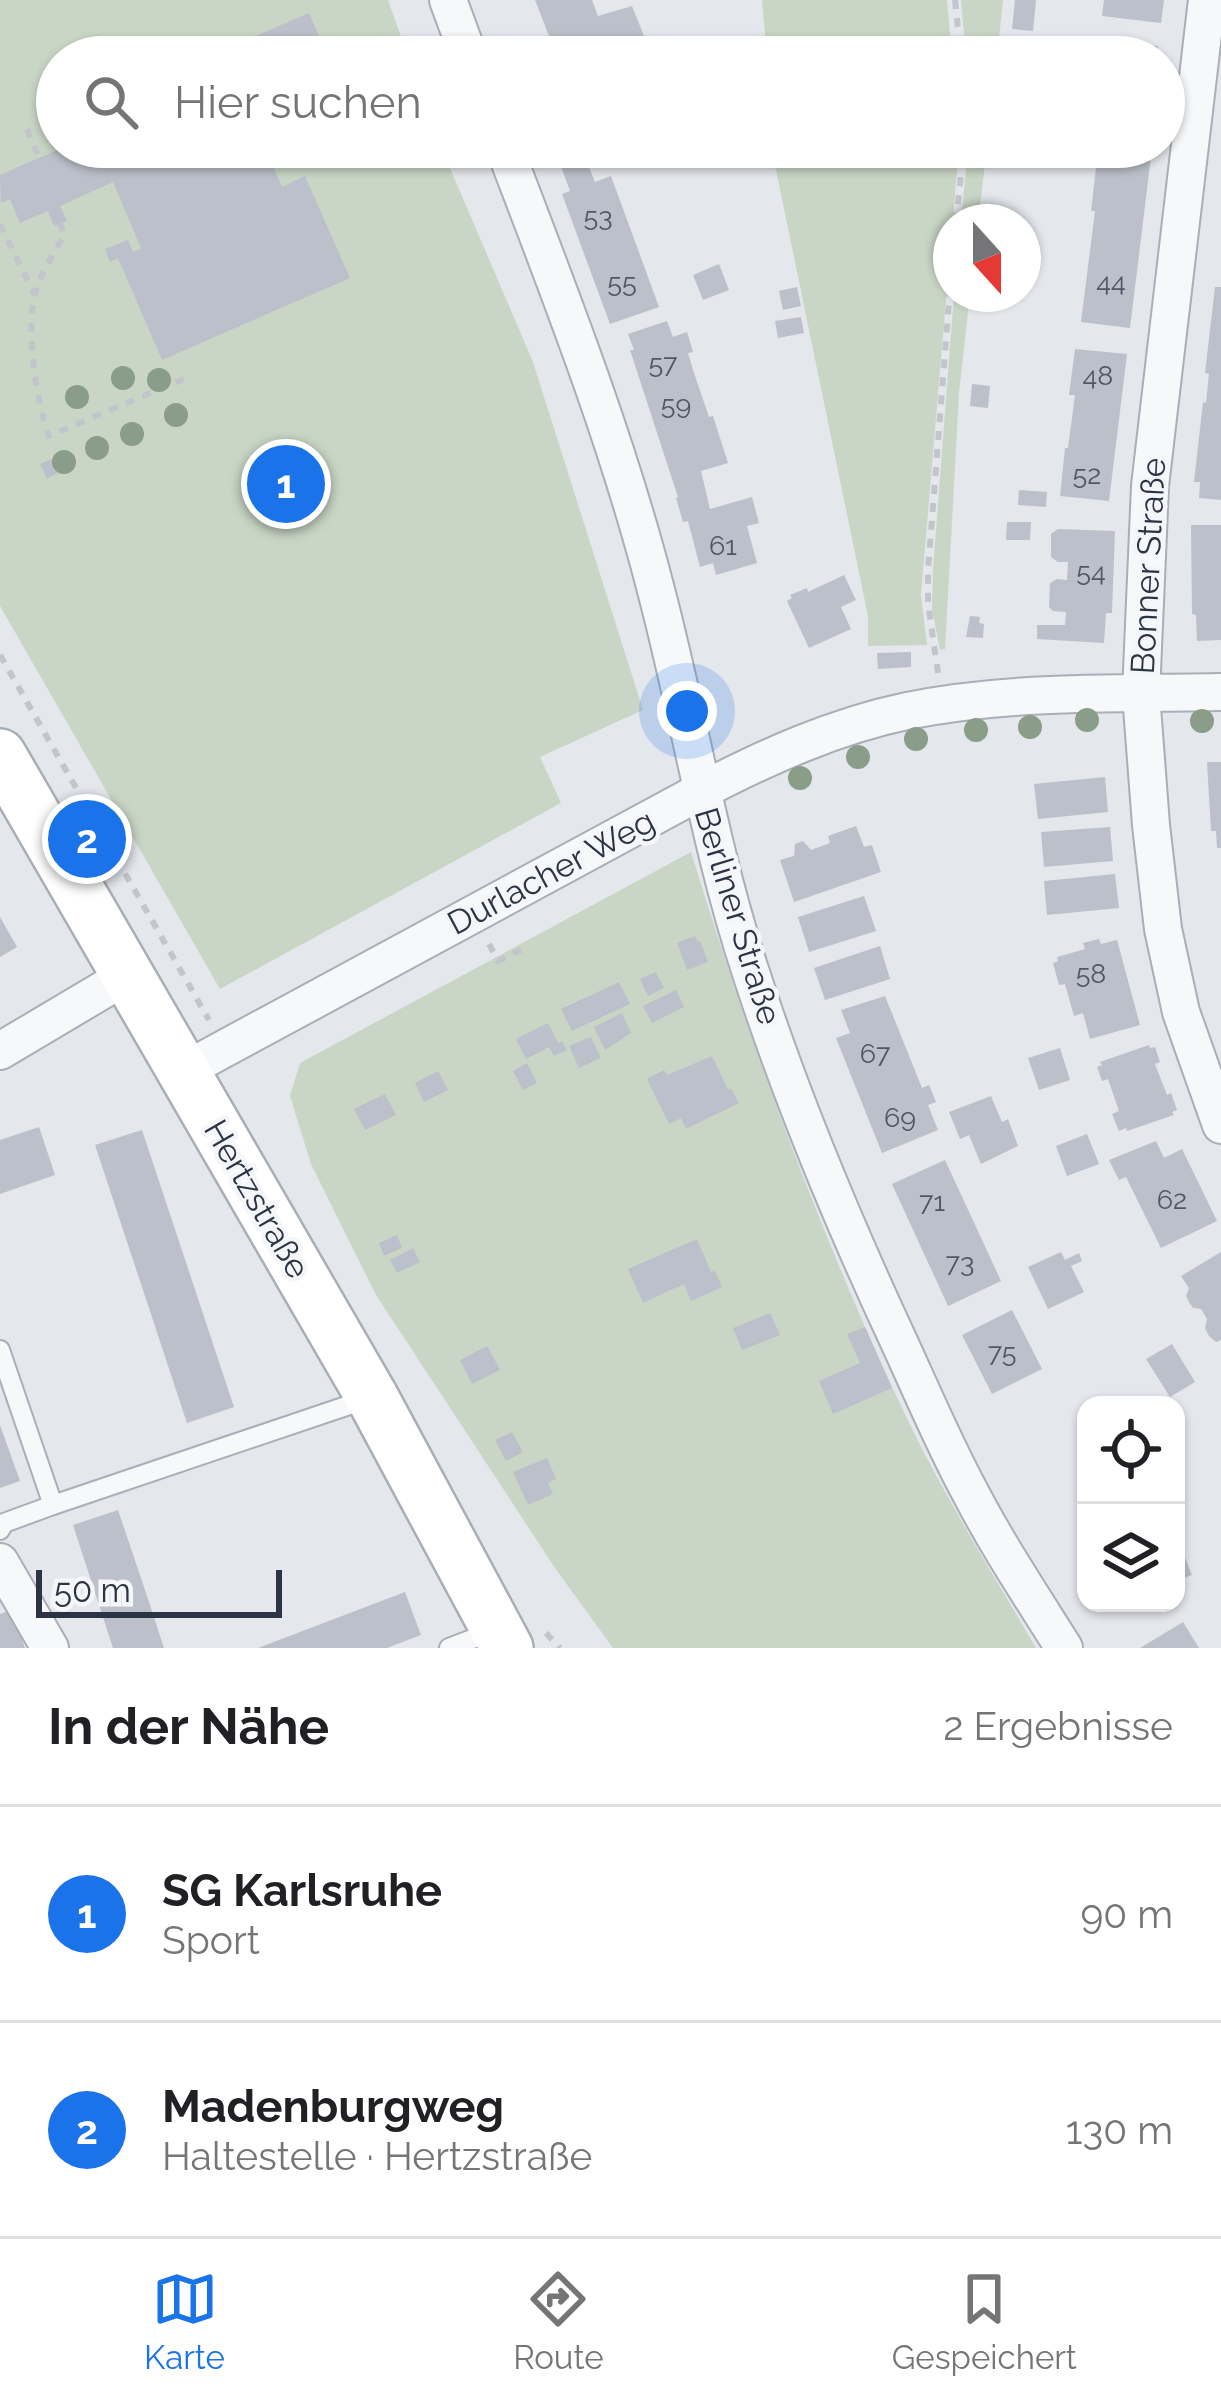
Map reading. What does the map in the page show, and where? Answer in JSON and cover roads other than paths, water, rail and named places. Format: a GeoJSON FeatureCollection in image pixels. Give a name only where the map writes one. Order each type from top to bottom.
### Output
{"type":"FeatureCollection","features":[{"type":"Feature","properties":{"kind":"main road","name":"Hertzstraße"},"geometry":{"type":"LineString","coordinates":[[0,754],[371,1397],[502,1639]]}},
{"type":"Feature","properties":{"kind":"street"},"geometry":{"type":"LineString","coordinates":[[448,0],[462,36]]}},
{"type":"Feature","properties":{"kind":"street","name":"Bonner Straße"},"geometry":{"type":"LineString","coordinates":[[1207,0],[1150,486],[1141,694],[1163,929],[1181,1012],[1221,1125]]}},
{"type":"Feature","properties":{"kind":"street","name":"Berliner Straße"},"geometry":{"type":"LineString","coordinates":[[512,168],[568,315],[657,592],[714,848],[751,974],[848,1228],[951,1456],[1064,1648]]}},
{"type":"Feature","properties":{"kind":"street","name":"Durlacher Weg"},"geometry":{"type":"LineString","coordinates":[[183,1071],[701,791],[812,740],[904,712],[980,700],[1221,692]]}},
{"type":"Feature","properties":{"kind":"street"},"geometry":{"type":"LineString","coordinates":[[0,1051],[128,975]]}},
{"type":"Feature","properties":{"kind":"street"},"geometry":{"type":"LineString","coordinates":[[0,1562],[50,1648]]}},
{"type":"Feature","properties":{"kind":"lane"},"geometry":{"type":"LineString","coordinates":[[0,1350],[53,1505]]}},
{"type":"Feature","properties":{"kind":"lane"},"geometry":{"type":"LineString","coordinates":[[0,1530],[4,1523],[53,1505],[371,1397]]}},
{"type":"Feature","properties":{"kind":"lane"},"geometry":{"type":"LineString","coordinates":[[449,1648],[502,1639]]}},
{"type":"Feature","properties":{"kind":"place","name":"SG Karlsruhe"},"geometry":{"type":"Point","coordinates":[286,484]}},
{"type":"Feature","properties":{"kind":"place","name":"Madenburgweg"},"geometry":{"type":"Point","coordinates":[87,839]}}]}
